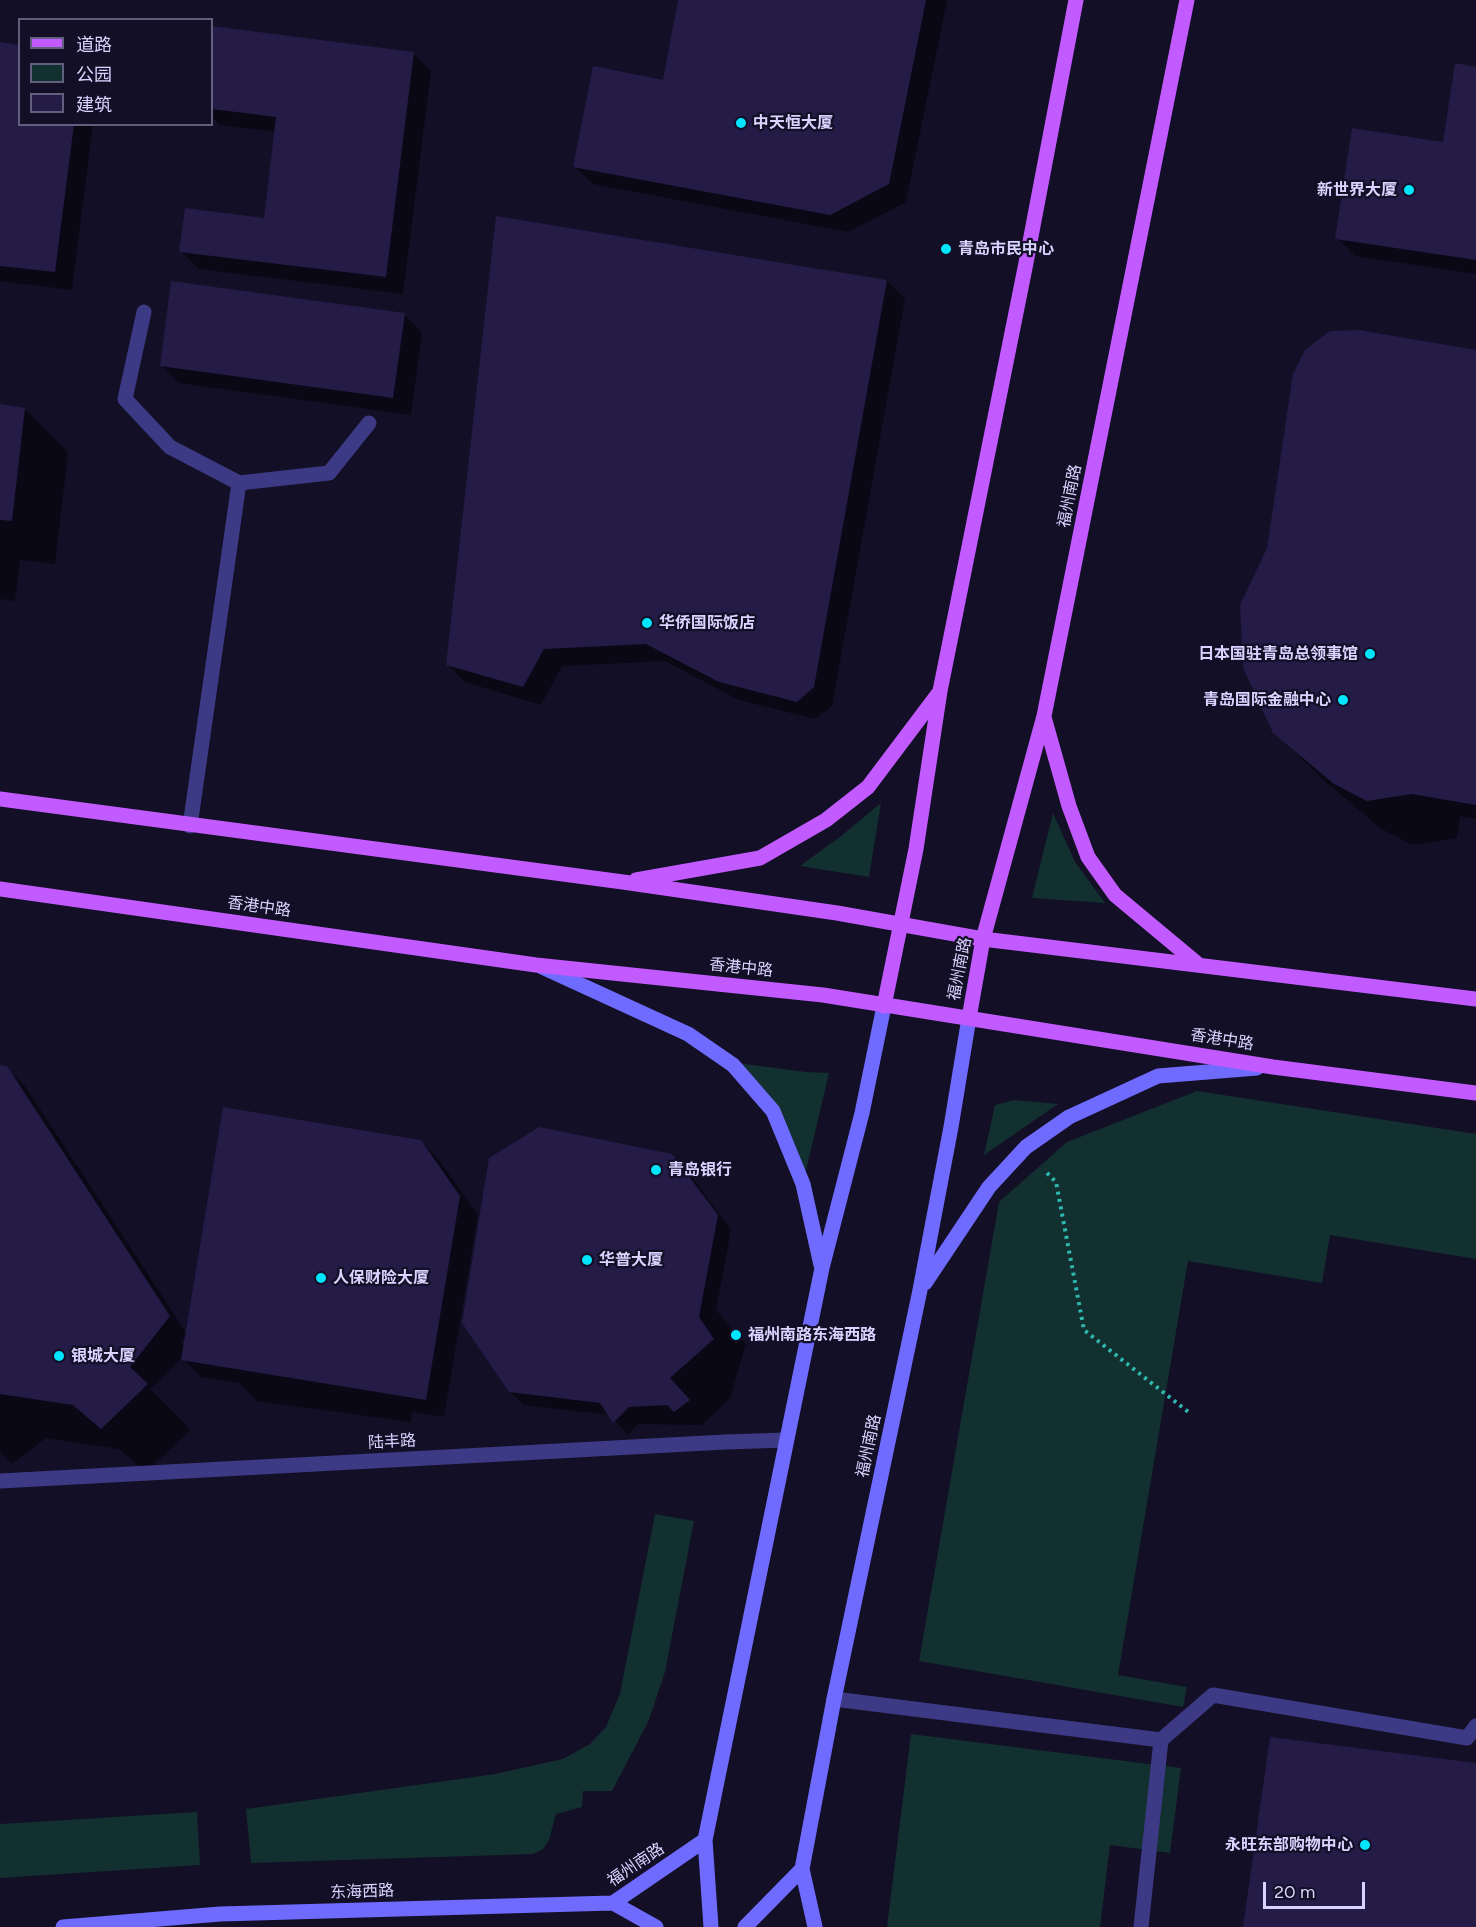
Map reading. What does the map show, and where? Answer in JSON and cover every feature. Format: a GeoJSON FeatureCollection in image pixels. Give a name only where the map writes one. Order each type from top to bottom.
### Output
{"type":"FeatureCollection","features":[{"type":"Feature","properties":{"kind":"main road"},"geometry":{"type":"LineString","coordinates":[[711,1927],[705,1840],[822,1268],[862,1113],[901,926],[916,849],[940,692],[1076,0]]}},
{"type":"Feature","properties":{"kind":"main road","name":"福州南路"},"geometry":{"type":"LineString","coordinates":[[802,1869],[834,1699],[920,1290],[983,939],[1044,716],[1187,0]]}},
{"type":"Feature","properties":{"kind":"main road"},"geometry":{"type":"LineString","coordinates":[[623,882],[760,858],[826,820],[868,787],[940,692]]}},
{"type":"Feature","properties":{"kind":"main road"},"geometry":{"type":"LineString","coordinates":[[1044,716],[1069,806],[1088,857],[1115,895],[1199,965]]}},
{"type":"Feature","properties":{"kind":"main road"},"geometry":{"type":"LineString","coordinates":[[0,800],[623,882],[837,913],[983,939],[1476,999]]}},
{"type":"Feature","properties":{"kind":"main road","name":"香港中路"},"geometry":{"type":"LineString","coordinates":[[0,888],[536,965],[823,995],[1272,1067],[1476,1093]]}},
{"type":"Feature","properties":{"kind":"main road"},"geometry":{"type":"LineString","coordinates":[[536,965],[688,1034],[733,1065],[773,1111],[803,1184],[822,1268]]}},
{"type":"Feature","properties":{"kind":"main road"},"geometry":{"type":"LineString","coordinates":[[920,1290],[989,1187],[1026,1147],[1070,1117],[1158,1076],[1272,1067]]}},
{"type":"Feature","properties":{"kind":"main road","name":"福州南路"},"geometry":{"type":"LineString","coordinates":[[614,1903],[705,1840]]}},
{"type":"Feature","properties":{"kind":"main road"},"geometry":{"type":"LineString","coordinates":[[745,1927],[802,1869]]}},
{"type":"Feature","properties":{"kind":"main road"},"geometry":{"type":"LineString","coordinates":[[802,1869],[815,1927]]}},
{"type":"Feature","properties":{"kind":"main road"},"geometry":{"type":"LineString","coordinates":[[614,1903],[656,1927]]}},
{"type":"Feature","properties":{"kind":"main road","name":"东海西路"},"geometry":{"type":"LineString","coordinates":[[63,1927],[220,1914],[614,1903]]}},
{"type":"Feature","properties":{"kind":"street"},"geometry":{"type":"LineString","coordinates":[[144,312],[126,399],[170,447],[239,483],[328,473],[369,423]]}},
{"type":"Feature","properties":{"kind":"street"},"geometry":{"type":"LineString","coordinates":[[190,826],[239,483]]}},
{"type":"Feature","properties":{"kind":"street","name":"陆丰路"},"geometry":{"type":"LineString","coordinates":[[0,1481],[786,1440]]}},
{"type":"Feature","properties":{"kind":"street"},"geometry":{"type":"LineString","coordinates":[[1141,1927],[1161,1740],[1213,1695],[1467,1738],[1476,1726]]}},
{"type":"Feature","properties":{"kind":"street"},"geometry":{"type":"LineString","coordinates":[[834,1699],[1161,1740]]}},
{"type":"Feature","properties":{"kind":"path"},"geometry":{"type":"LineString","coordinates":[[1047,1173],[1056,1182],[1084,1330],[1191,1414]]}},
{"type":"Feature","properties":{"kind":"green space"},"geometry":{"type":"Polygon","coordinates":[[[881,803],[869,877],[800,866],[841,836],[881,803]]]}},
{"type":"Feature","properties":{"kind":"green space"},"geometry":{"type":"Polygon","coordinates":[[[1053,813],[1075,862],[1105,903],[1032,898],[1053,813]]]}},
{"type":"Feature","properties":{"kind":"green space"},"geometry":{"type":"Polygon","coordinates":[[[737,1063],[829,1073],[803,1183],[790,1144],[737,1063]]]}},
{"type":"Feature","properties":{"kind":"green space"},"geometry":{"type":"Polygon","coordinates":[[[1197,1091],[1476,1134],[1476,1259],[1330,1235],[1322,1283],[1188,1261],[1118,1675],[1187,1687],[1183,1707],[919,1661],[999,1202],[1067,1142],[1197,1091]]]}},
{"type":"Feature","properties":{"kind":"green space"},"geometry":{"type":"Polygon","coordinates":[[[1014,1100],[1058,1104],[984,1155],[995,1105],[1014,1100]]]}},
{"type":"Feature","properties":{"kind":"green space"},"geometry":{"type":"Polygon","coordinates":[[[655,1514],[694,1521],[665,1672],[649,1720],[612,1791],[583,1791],[582,1807],[556,1814],[549,1840],[543,1849],[533,1854],[251,1863],[246,1809],[495,1774],[563,1759],[590,1744],[606,1727],[620,1694],[655,1514]]]}},
{"type":"Feature","properties":{"kind":"green space"},"geometry":{"type":"Polygon","coordinates":[[[911,1734],[1181,1768],[1170,1853],[1110,1845],[1100,1927],[887,1927],[911,1734]]]}},
{"type":"Feature","properties":{"kind":"green space"},"geometry":{"type":"Polygon","coordinates":[[[197,1812],[200,1865],[0,1878],[0,1824],[197,1812]]]}},
{"type":"Feature","properties":{"kind":"building","name":"中天恒大厦"},"geometry":{"type":"Polygon","coordinates":[[[678,0],[926,0],[889,184],[830,215],[573,167],[593,66],[663,80],[678,0]]]}},
{"type":"Feature","properties":{"kind":"building"},"geometry":{"type":"Polygon","coordinates":[[[213,26],[414,52],[386,277],[179,252],[185,208],[264,218],[276,117],[213,109],[213,26]]]}},
{"type":"Feature","properties":{"kind":"building"},"geometry":{"type":"Polygon","coordinates":[[[0,42],[18,45],[18,126],[74,126],[55,272],[0,266],[0,42]]]}},
{"type":"Feature","properties":{"kind":"building","name":"新世界大厦"},"geometry":{"type":"Polygon","coordinates":[[[1455,63],[1476,67],[1476,260],[1335,239],[1352,128],[1443,142],[1455,63]]]}},
{"type":"Feature","properties":{"kind":"building"},"geometry":{"type":"Polygon","coordinates":[[[496,216],[887,280],[814,687],[797,702],[719,682],[646,644],[544,649],[523,687],[446,665],[496,216]]]}},
{"type":"Feature","properties":{"kind":"building"},"geometry":{"type":"Polygon","coordinates":[[[171,281],[405,313],[393,398],[160,366],[171,281]]]}},
{"type":"Feature","properties":{"kind":"building"},"geometry":{"type":"Polygon","coordinates":[[[1359,330],[1476,350],[1476,805],[1412,794],[1367,801],[1334,784],[1273,733],[1243,668],[1240,605],[1267,548],[1293,374],[1305,350],[1330,331],[1359,330]]]}},
{"type":"Feature","properties":{"kind":"building"},"geometry":{"type":"Polygon","coordinates":[[[0,404],[25,408],[12,521],[0,520],[0,404]]]}},
{"type":"Feature","properties":{"kind":"building"},"geometry":{"type":"Polygon","coordinates":[[[0,1065],[7,1066],[170,1316],[130,1367],[148,1384],[101,1429],[73,1405],[0,1394],[0,1065]]]}},
{"type":"Feature","properties":{"kind":"building","name":"人保财险大厦"},"geometry":{"type":"Polygon","coordinates":[[[223,1107],[421,1140],[460,1196],[426,1400],[181,1360],[223,1107]]]}},
{"type":"Feature","properties":{"kind":"building"},"geometry":{"type":"Polygon","coordinates":[[[539,1127],[672,1154],[718,1215],[699,1317],[714,1339],[670,1378],[690,1400],[674,1412],[667,1405],[629,1407],[613,1423],[600,1403],[509,1392],[462,1323],[489,1158],[539,1127]]]}},
{"type":"Feature","properties":{"kind":"building","name":"永旺东部购物中心"},"geometry":{"type":"Polygon","coordinates":[[[1270,1737],[1476,1763],[1476,1927],[1243,1927],[1270,1737]]]}},
{"type":"Feature","properties":{"kind":"place","name":"中天恒大厦"},"geometry":{"type":"Point","coordinates":[741,123]}},
{"type":"Feature","properties":{"kind":"place","name":"新世界大厦"},"geometry":{"type":"Point","coordinates":[1409,190]}},
{"type":"Feature","properties":{"kind":"place","name":"青岛市民中心"},"geometry":{"type":"Point","coordinates":[946,249]}},
{"type":"Feature","properties":{"kind":"place","name":"华侨国际饭店"},"geometry":{"type":"Point","coordinates":[647,623]}},
{"type":"Feature","properties":{"kind":"place","name":"日本国驻青岛总领事馆"},"geometry":{"type":"Point","coordinates":[1370,654]}},
{"type":"Feature","properties":{"kind":"place","name":"青岛国际金融中心"},"geometry":{"type":"Point","coordinates":[1343,700]}},
{"type":"Feature","properties":{"kind":"place","name":"青岛银行"},"geometry":{"type":"Point","coordinates":[656,1170]}},
{"type":"Feature","properties":{"kind":"place","name":"华普大厦"},"geometry":{"type":"Point","coordinates":[587,1260]}},
{"type":"Feature","properties":{"kind":"place","name":"人保财险大厦"},"geometry":{"type":"Point","coordinates":[321,1278]}},
{"type":"Feature","properties":{"kind":"place","name":"福州南路东海西路"},"geometry":{"type":"Point","coordinates":[736,1335]}},
{"type":"Feature","properties":{"kind":"place","name":"银城大厦"},"geometry":{"type":"Point","coordinates":[59,1356]}},
{"type":"Feature","properties":{"kind":"place","name":"永旺东部购物中心"},"geometry":{"type":"Point","coordinates":[1365,1845]}}]}
